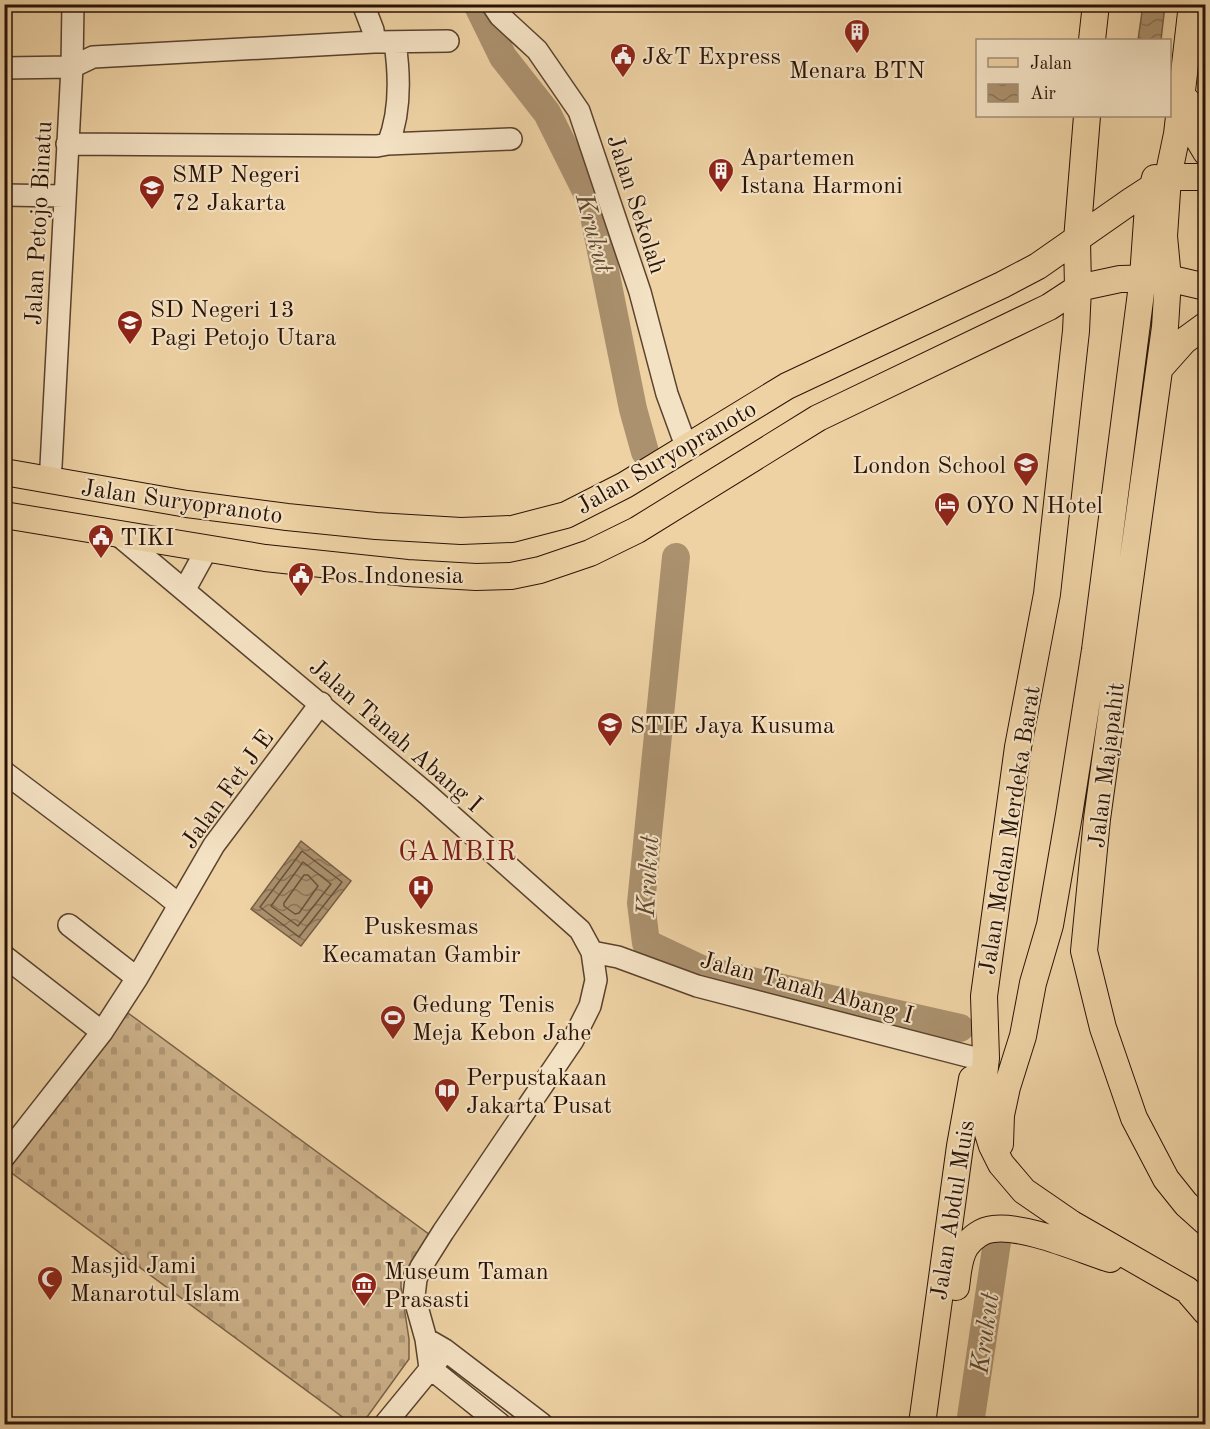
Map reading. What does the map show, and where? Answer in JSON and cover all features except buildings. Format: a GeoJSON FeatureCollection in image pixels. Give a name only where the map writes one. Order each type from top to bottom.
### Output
{"type":"FeatureCollection","features":[{"type":"Feature","properties":{"kind":"main road"},"geometry":{"type":"LineString","coordinates":[[1092,39],[1096,4]]}},
{"type":"Feature","properties":{"kind":"main road"},"geometry":{"type":"LineString","coordinates":[[1171,53],[1175,4]]}},
{"type":"Feature","properties":{"kind":"main road"},"geometry":{"type":"LineString","coordinates":[[1161,182],[1174,159],[1192,4]]}},
{"type":"Feature","properties":{"kind":"main road"},"geometry":{"type":"LineString","coordinates":[[1183,86],[1194,132],[1206,152]]}},
{"type":"Feature","properties":{"kind":"main road","name":"Jalan Medan Merdeka Barat"},"geometry":{"type":"LineString","coordinates":[[1087,117],[1077,240],[1076,332],[1047,594],[1018,747],[984,996],[986,1058],[982,1094],[987,1130],[1001,1164],[1024,1191],[1072,1224],[1196,1295],[1206,1312]]}},
{"type":"Feature","properties":{"kind":"main road"},"geometry":{"type":"LineString","coordinates":[[1001,1164],[1001,1115],[1023,1036],[1033,983],[1050,925],[1164,236],[1161,182],[1165,117]]}},
{"type":"Feature","properties":{"kind":"main road"},"geometry":{"type":"LineString","coordinates":[[1161,182],[1206,177]]}},
{"type":"Feature","properties":{"kind":"main road","name":"Jalan Suryopranoto"},"geometry":{"type":"LineString","coordinates":[[4,472],[187,504],[287,517],[461,531],[512,528],[566,516],[625,485],[679,450],[788,386],[1038,266],[1161,182]]}},
{"type":"Feature","properties":{"kind":"main road"},"geometry":{"type":"LineString","coordinates":[[1078,288],[1120,279],[1156,278],[1206,287]]}},
{"type":"Feature","properties":{"kind":"main road","name":"Jalan Majapahit"},"geometry":{"type":"LineString","coordinates":[[1156,278],[1160,368],[1097,819],[1084,951],[1103,1028],[1134,1118],[1166,1179],[1186,1204],[1206,1222]]}},
{"type":"Feature","properties":{"kind":"main road","name":"Jalan Suryopranoto"},"geometry":{"type":"LineString","coordinates":[[4,514],[265,558],[407,573],[476,577],[511,576],[540,570],[590,553],[645,525],[818,418],[1049,307],[1078,288]]}},
{"type":"Feature","properties":{"kind":"main road"},"geometry":{"type":"LineString","coordinates":[[1049,307],[1060,306],[1065,309],[1074,321],[1076,332]]}},
{"type":"Feature","properties":{"kind":"main road"},"geometry":{"type":"LineString","coordinates":[[1160,368],[1184,341],[1206,325]]}},
{"type":"Feature","properties":{"kind":"main road","name":"Jalan Abdul Muis"},"geometry":{"type":"LineString","coordinates":[[921,1425],[960,1146],[984,996]]}},
{"type":"Feature","properties":{"kind":"main road","name":"Jalan Abdul Muis"},"geometry":{"type":"LineString","coordinates":[[938,1425],[958,1266],[965,1247],[978,1234],[991,1229],[1015,1229],[1156,1273]]}},
{"type":"Feature","properties":{"kind":"street","name":"Jalan Petojo Binatu"},"geometry":{"type":"LineString","coordinates":[[48,481],[51,466],[68,144],[73,4]]}},
{"type":"Feature","properties":{"kind":"street"},"geometry":{"type":"LineString","coordinates":[[363,4],[373,30],[385,43],[400,74],[396,114],[388,144]]}},
{"type":"Feature","properties":{"kind":"street","name":"Jalan Sekolah"},"geometry":{"type":"LineString","coordinates":[[492,4],[500,16],[537,50],[579,111],[640,292],[679,450]]}},
{"type":"Feature","properties":{"kind":"street"},"geometry":{"type":"LineString","coordinates":[[4,68],[72,67],[93,57],[448,41]]}},
{"type":"Feature","properties":{"kind":"street"},"geometry":{"type":"LineString","coordinates":[[68,144],[377,146],[511,139]]}},
{"type":"Feature","properties":{"kind":"street"},"geometry":{"type":"LineString","coordinates":[[4,195],[65,196]]}},
{"type":"Feature","properties":{"kind":"street","name":"Jalan Tanah Abang I"},"geometry":{"type":"LineString","coordinates":[[117,534],[427,794],[580,930],[592,952],[596,980],[590,1006],[573,1040],[442,1232],[416,1279],[414,1296],[435,1372]]}},
{"type":"Feature","properties":{"kind":"street"},"geometry":{"type":"LineString","coordinates":[[185,589],[207,549]]}},
{"type":"Feature","properties":{"kind":"street","name":"Jalan Fet J E"},"geometry":{"type":"LineString","coordinates":[[4,1157],[102,1032],[138,978],[214,845],[321,704]]}},
{"type":"Feature","properties":{"kind":"street"},"geometry":{"type":"LineString","coordinates":[[4,772],[162,891],[178,906]]}},
{"type":"Feature","properties":{"kind":"street"},"geometry":{"type":"LineString","coordinates":[[69,925],[138,978]]}},
{"type":"Feature","properties":{"kind":"street","name":"Jalan Tanah Abang I"},"geometry":{"type":"LineString","coordinates":[[592,952],[618,957],[697,986],[975,1058]]}},
{"type":"Feature","properties":{"kind":"street"},"geometry":{"type":"LineString","coordinates":[[6,962],[102,1032]]}},
{"type":"Feature","properties":{"kind":"street"},"geometry":{"type":"LineString","coordinates":[[426,1338],[542,1425]]}},
{"type":"Feature","properties":{"kind":"street"},"geometry":{"type":"LineString","coordinates":[[385,1425],[450,1354]]}},
{"type":"Feature","properties":{"kind":"street"},"geometry":{"type":"LineString","coordinates":[[398,1425],[435,1372]]}},
{"type":"Feature","properties":{"kind":"street"},"geometry":{"type":"LineString","coordinates":[[435,1372],[500,1425]]}},
{"type":"Feature","properties":{"kind":"green space","name":"Museum Taman Prasasti"},"geometry":{"type":"Polygon","coordinates":[[[128,1013],[430,1235],[401,1277],[409,1339],[409,1359],[362,1424],[352,1424],[5,1168],[128,1013]]]}},
{"type":"Feature","properties":{"kind":"water"},"geometry":{"type":"Polygon","coordinates":[[[1143,5],[1165,5],[1161,39],[1138,39],[1143,5]]]}},
{"type":"Feature","properties":{"kind":"water"},"geometry":{"type":"Polygon","coordinates":[[[301,841],[351,881],[301,946],[251,909],[301,841]]]}},
{"type":"Feature","properties":{"kind":"waterway","name":"Krukut"},"geometry":{"type":"LineString","coordinates":[[477,4],[503,57],[547,113],[591,201],[633,409],[645,452]]}},
{"type":"Feature","properties":{"kind":"waterway","name":"Krukut"},"geometry":{"type":"LineString","coordinates":[[676,557],[641,903],[646,943],[703,970],[960,1028]]}},
{"type":"Feature","properties":{"kind":"waterway","name":"Krukut"},"geometry":{"type":"LineString","coordinates":[[970,1424],[997,1242]]}},
{"type":"Feature","properties":{"kind":"place","name":"Menara BTN"},"geometry":{"type":"Point","coordinates":[857,55]}},
{"type":"Feature","properties":{"kind":"place","name":"J&T Express"},"geometry":{"type":"Point","coordinates":[623,79]}},
{"type":"Feature","properties":{"kind":"place","name":"Apartemen Istana Harmoni"},"geometry":{"type":"Point","coordinates":[721,194]}},
{"type":"Feature","properties":{"kind":"place","name":"SMP Negeri 72 Jakarta"},"geometry":{"type":"Point","coordinates":[152,211]}},
{"type":"Feature","properties":{"kind":"place","name":"SD Negeri 13 Pagi Petojo Utara"},"geometry":{"type":"Point","coordinates":[130,346]}},
{"type":"Feature","properties":{"kind":"place","name":"London School"},"geometry":{"type":"Point","coordinates":[1026,488]}},
{"type":"Feature","properties":{"kind":"place","name":"OYO N Hotel"},"geometry":{"type":"Point","coordinates":[947,528]}},
{"type":"Feature","properties":{"kind":"place","name":"TIKI"},"geometry":{"type":"Point","coordinates":[101,560]}},
{"type":"Feature","properties":{"kind":"place","name":"Pos Indonesia"},"geometry":{"type":"Point","coordinates":[301,598]}},
{"type":"Feature","properties":{"kind":"place","name":"STIE Jaya Kusuma"},"geometry":{"type":"Point","coordinates":[610,748]}},
{"type":"Feature","properties":{"kind":"place","name":"Puskesmas Kecamatan Gambir"},"geometry":{"type":"Point","coordinates":[421,911]}},
{"type":"Feature","properties":{"kind":"place","name":"Gedung Tenis Meja Kebon Jahe"},"geometry":{"type":"Point","coordinates":[393,1041]}},
{"type":"Feature","properties":{"kind":"place","name":"Perpustakaan Jakarta Pusat"},"geometry":{"type":"Point","coordinates":[447,1114]}},
{"type":"Feature","properties":{"kind":"place","name":"Masjid Jami Manarotul Islam"},"geometry":{"type":"Point","coordinates":[50,1302]}},
{"type":"Feature","properties":{"kind":"place","name":"Museum Taman Prasasti"},"geometry":{"type":"Point","coordinates":[364,1308]}},
{"type":"Feature","properties":{"kind":"district","name":"GAMBIR"},"geometry":{"type":"Point","coordinates":[458,851]}}]}
